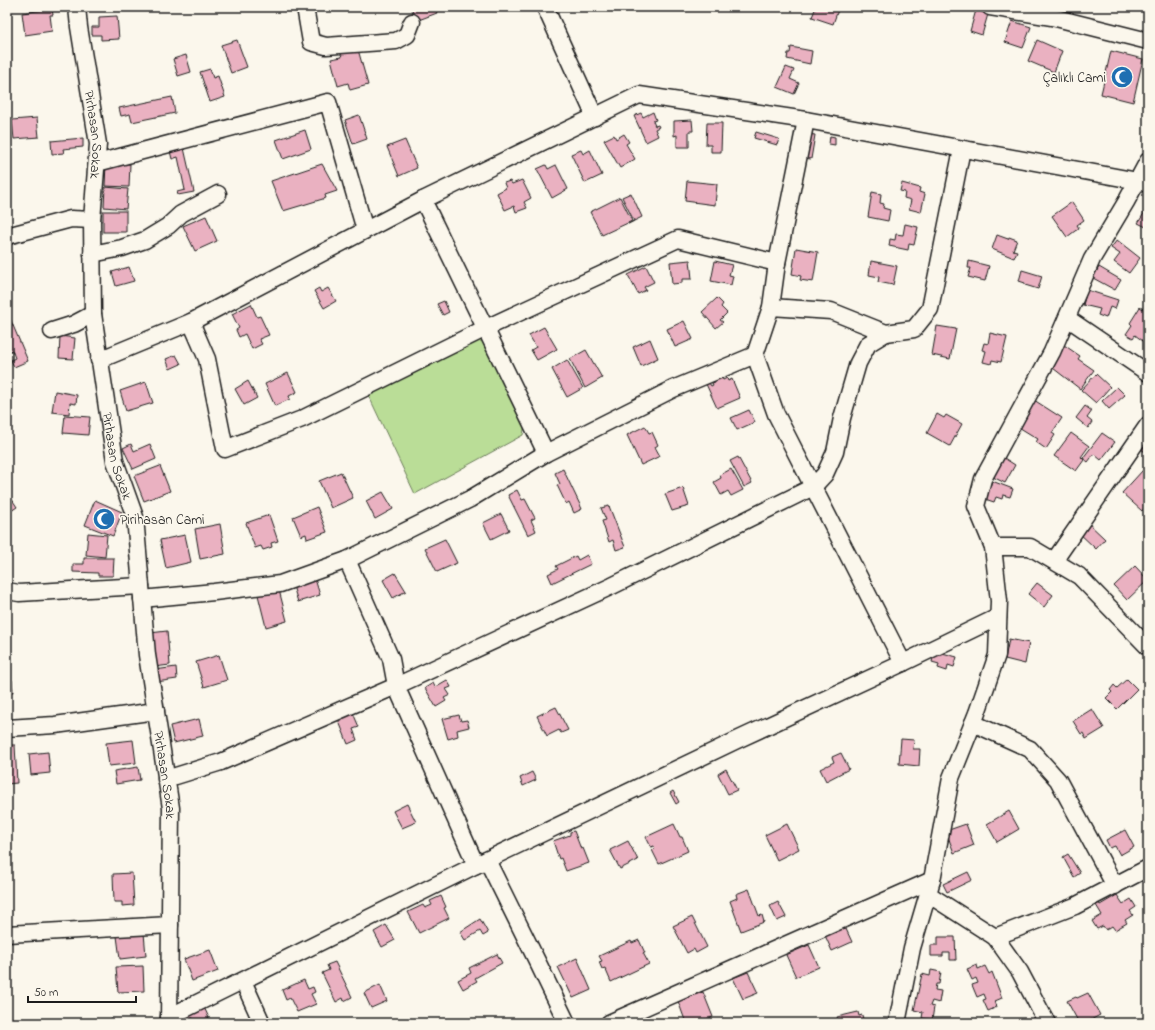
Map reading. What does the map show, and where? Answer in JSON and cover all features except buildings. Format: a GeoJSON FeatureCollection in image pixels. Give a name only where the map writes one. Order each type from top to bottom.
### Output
{"type":"FeatureCollection","features":[{"type":"Feature","properties":{"kind":"street","name":"Pirhasan Sokak"},"geometry":{"type":"LineString","coordinates":[[77,7],[98,144],[92,220],[92,314],[115,461],[135,517],[147,655],[171,808],[169,1020]]}},
{"type":"Feature","properties":{"kind":"street"},"geometry":{"type":"LineString","coordinates":[[305,7],[311,42],[326,46],[396,41],[407,35],[412,22]]}},
{"type":"Feature","properties":{"kind":"street"},"geometry":{"type":"LineString","coordinates":[[545,7],[595,116]]}},
{"type":"Feature","properties":{"kind":"street"},"geometry":{"type":"LineString","coordinates":[[990,7],[1051,12],[1148,41]]}},
{"type":"Feature","properties":{"kind":"street"},"geometry":{"type":"LineString","coordinates":[[99,360],[191,322],[424,200],[639,95],[806,120],[1143,182]]}},
{"type":"Feature","properties":{"kind":"street"},"geometry":{"type":"LineString","coordinates":[[97,163],[328,102],[365,230]]}},
{"type":"Feature","properties":{"kind":"street"},"geometry":{"type":"LineString","coordinates":[[806,120],[777,263],[771,307],[755,355],[776,414],[903,663]]}},
{"type":"Feature","properties":{"kind":"street"},"geometry":{"type":"LineString","coordinates":[[166,779],[220,762],[396,686],[612,586],[813,487],[825,474],[835,452],[842,418],[858,363],[868,344],[886,333],[914,330],[930,309],[962,149]]}},
{"type":"Feature","properties":{"kind":"street"},"geometry":{"type":"LineString","coordinates":[[897,1023],[912,948],[930,887],[951,778],[973,723],[996,656],[999,601],[993,547],[976,506],[983,479],[1052,352],[1092,259],[1143,182],[1148,161]]}},
{"type":"Feature","properties":{"kind":"street"},"geometry":{"type":"LineString","coordinates":[[92,254],[122,248],[145,240],[168,226],[181,214],[218,194]]}},
{"type":"Feature","properties":{"kind":"street"},"geometry":{"type":"LineString","coordinates":[[424,200],[546,452]]}},
{"type":"Feature","properties":{"kind":"street"},"geometry":{"type":"LineString","coordinates":[[7,236],[70,219],[92,220]]}},
{"type":"Feature","properties":{"kind":"street"},"geometry":{"type":"LineString","coordinates":[[191,322],[207,360],[226,449],[302,419],[486,328],[678,239],[777,263]]}},
{"type":"Feature","properties":{"kind":"street"},"geometry":{"type":"LineString","coordinates":[[771,307],[831,311],[886,333]]}},
{"type":"Feature","properties":{"kind":"street"},"geometry":{"type":"LineString","coordinates":[[52,331],[74,324],[92,314]]}},
{"type":"Feature","properties":{"kind":"street"},"geometry":{"type":"LineString","coordinates":[[1067,318],[1148,373]]}},
{"type":"Feature","properties":{"kind":"street"},"geometry":{"type":"LineString","coordinates":[[7,591],[19,593],[214,592],[280,584],[347,560],[470,499],[546,452],[673,390],[755,355]]}},
{"type":"Feature","properties":{"kind":"street"},"geometry":{"type":"LineString","coordinates":[[1054,561],[1148,425]]}},
{"type":"Feature","properties":{"kind":"street"},"geometry":{"type":"LineString","coordinates":[[993,547],[1030,547],[1079,576],[1148,647]]}},
{"type":"Feature","properties":{"kind":"street"},"geometry":{"type":"LineString","coordinates":[[347,560],[391,659],[396,686],[481,862],[539,965],[567,1023]]}},
{"type":"Feature","properties":{"kind":"street"},"geometry":{"type":"LineString","coordinates":[[169,1020],[243,981],[481,862],[998,617]]}},
{"type":"Feature","properties":{"kind":"street"},"geometry":{"type":"LineString","coordinates":[[7,728],[56,725],[156,710]]}},
{"type":"Feature","properties":{"kind":"street"},"geometry":{"type":"LineString","coordinates":[[973,723],[1030,749],[1058,780],[1114,886]]}},
{"type":"Feature","properties":{"kind":"street"},"geometry":{"type":"LineString","coordinates":[[995,937],[1075,906],[1148,868]]}},
{"type":"Feature","properties":{"kind":"street"},"geometry":{"type":"LineString","coordinates":[[930,887],[995,937],[1020,972],[1047,1023]]}},
{"type":"Feature","properties":{"kind":"street"},"geometry":{"type":"LineString","coordinates":[[609,1023],[930,887]]}},
{"type":"Feature","properties":{"kind":"street"},"geometry":{"type":"LineString","coordinates":[[7,934],[170,925]]}},
{"type":"Feature","properties":{"kind":"street"},"geometry":{"type":"LineString","coordinates":[[243,981],[262,1023]]}},
{"type":"Feature","properties":{"kind":"green space"},"geometry":{"type":"Polygon","coordinates":[[[473,337],[484,340],[525,424],[523,435],[415,494],[366,390],[473,337]]]}},
{"type":"Feature","properties":{"kind":"place","name":"Çalıklı Cami"},"geometry":{"type":"Point","coordinates":[1122,77]}},
{"type":"Feature","properties":{"kind":"place","name":"Pirihasan Cami"},"geometry":{"type":"Point","coordinates":[104,519]}}]}
